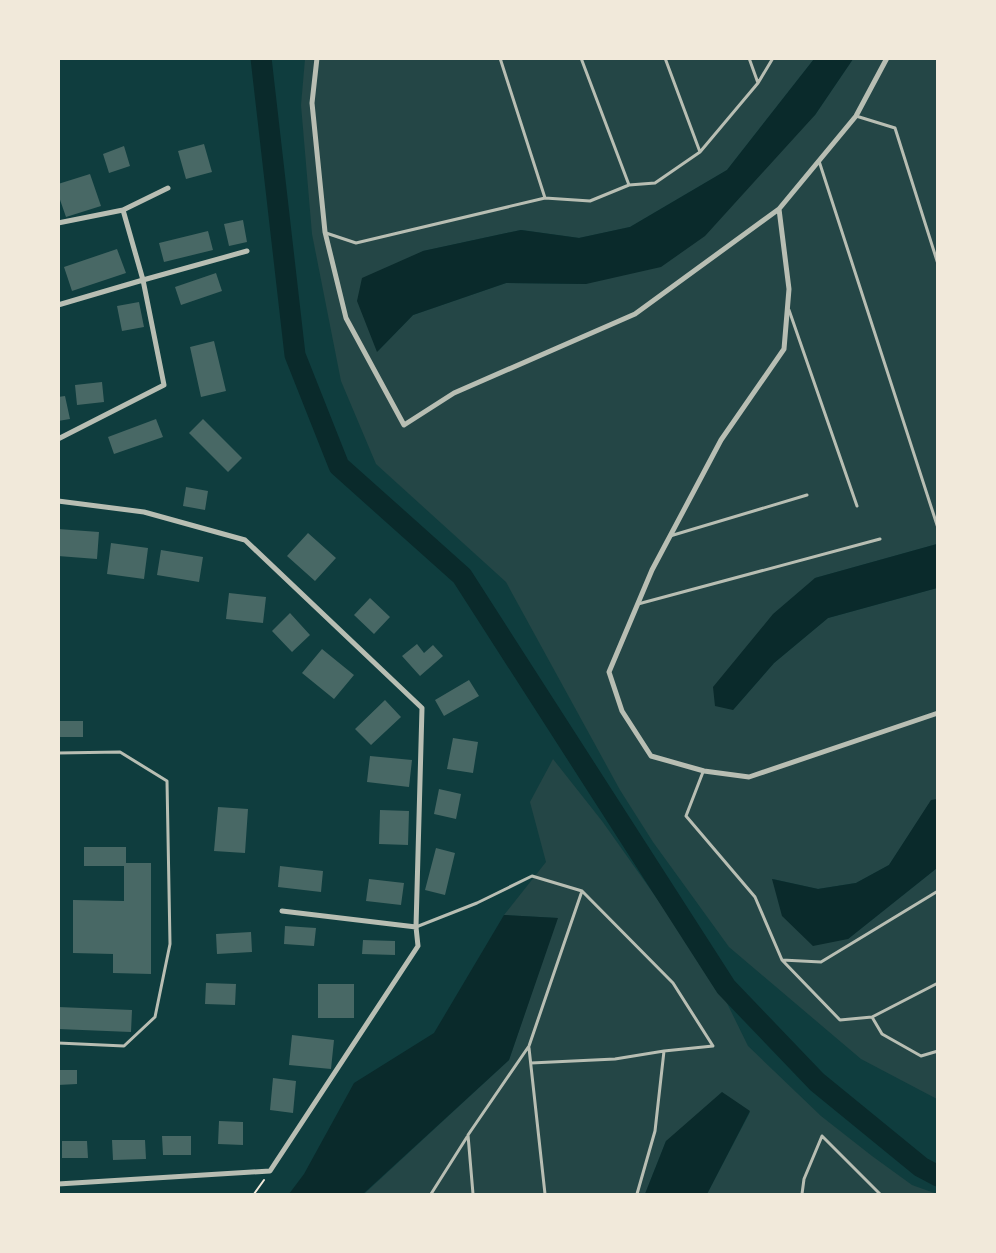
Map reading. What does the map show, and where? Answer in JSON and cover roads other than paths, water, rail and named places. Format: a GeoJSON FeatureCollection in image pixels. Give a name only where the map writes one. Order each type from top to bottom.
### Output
{"type":"FeatureCollection","features":[{"type":"Feature","properties":{"kind":"street"},"geometry":{"type":"LineString","coordinates":[[317,58],[312,103],[325,232],[346,318],[404,425],[454,393],[635,314],[779,209],[856,116],[887,58]]}},
{"type":"Feature","properties":{"kind":"street"},"geometry":{"type":"LineString","coordinates":[[58,223],[123,210],[168,188]]}},
{"type":"Feature","properties":{"kind":"street"},"geometry":{"type":"LineString","coordinates":[[779,209],[789,290],[784,349],[721,440],[652,570],[609,672],[622,711],[651,756],[704,771],[749,777],[938,713]]}},
{"type":"Feature","properties":{"kind":"street"},"geometry":{"type":"LineString","coordinates":[[58,439],[164,385],[142,280],[123,210]]}},
{"type":"Feature","properties":{"kind":"street"},"geometry":{"type":"LineString","coordinates":[[58,305],[247,251]]}},
{"type":"Feature","properties":{"kind":"street"},"geometry":{"type":"LineString","coordinates":[[58,501],[144,512],[245,540],[422,708],[416,927],[418,946],[270,1171],[58,1184]]}},
{"type":"Feature","properties":{"kind":"street"},"geometry":{"type":"LineString","coordinates":[[282,911],[416,927]]}},
{"type":"Feature","properties":{"kind":"lane"},"geometry":{"type":"LineString","coordinates":[[500,58],[545,198]]}},
{"type":"Feature","properties":{"kind":"lane"},"geometry":{"type":"LineString","coordinates":[[581,58],[629,185]]}},
{"type":"Feature","properties":{"kind":"lane"},"geometry":{"type":"LineString","coordinates":[[665,58],[700,152]]}},
{"type":"Feature","properties":{"kind":"lane"},"geometry":{"type":"LineString","coordinates":[[749,58],[758,83]]}},
{"type":"Feature","properties":{"kind":"lane"},"geometry":{"type":"LineString","coordinates":[[325,232],[356,243],[545,198],[590,201],[629,185],[656,183],[700,152],[758,83],[773,58]]}},
{"type":"Feature","properties":{"kind":"lane"},"geometry":{"type":"LineString","coordinates":[[856,116],[895,128],[938,264]]}},
{"type":"Feature","properties":{"kind":"lane"},"geometry":{"type":"LineString","coordinates":[[819,159],[938,528]]}},
{"type":"Feature","properties":{"kind":"lane"},"geometry":{"type":"LineString","coordinates":[[788,305],[857,506]]}},
{"type":"Feature","properties":{"kind":"lane"},"geometry":{"type":"LineString","coordinates":[[669,536],[807,495]]}},
{"type":"Feature","properties":{"kind":"lane"},"geometry":{"type":"LineString","coordinates":[[637,604],[880,539]]}},
{"type":"Feature","properties":{"kind":"lane"},"geometry":{"type":"LineString","coordinates":[[58,753],[120,752],[167,781],[170,944],[155,1017],[124,1046],[58,1043]]}},
{"type":"Feature","properties":{"kind":"lane"},"geometry":{"type":"LineString","coordinates":[[704,771],[686,816],[755,897],[782,960],[840,1020],[872,1017],[938,983]]}},
{"type":"Feature","properties":{"kind":"lane"},"geometry":{"type":"LineString","coordinates":[[416,927],[477,903],[532,876],[582,891],[673,983],[713,1046],[615,1059],[531,1063]]}},
{"type":"Feature","properties":{"kind":"lane"},"geometry":{"type":"LineString","coordinates":[[431,1194],[529,1046],[582,891]]}},
{"type":"Feature","properties":{"kind":"lane"},"geometry":{"type":"LineString","coordinates":[[782,960],[821,962],[938,891]]}},
{"type":"Feature","properties":{"kind":"lane"},"geometry":{"type":"LineString","coordinates":[[872,1017],[882,1034],[921,1056],[938,1051]]}},
{"type":"Feature","properties":{"kind":"lane"},"geometry":{"type":"LineString","coordinates":[[529,1046],[545,1194]]}},
{"type":"Feature","properties":{"kind":"lane"},"geometry":{"type":"LineString","coordinates":[[637,1194],[655,1131],[664,1051]]}},
{"type":"Feature","properties":{"kind":"lane"},"geometry":{"type":"LineString","coordinates":[[468,1135],[473,1194]]}},
{"type":"Feature","properties":{"kind":"lane"},"geometry":{"type":"LineString","coordinates":[[802,1194],[804,1179],[822,1136],[880,1194]]}},
{"type":"Feature","properties":{"kind":"waterway"},"geometry":{"type":"LineString","coordinates":[[261,58],[295,355],[339,466],[462,576],[726,987],[817,1082],[921,1167],[938,1176]]}}]}
